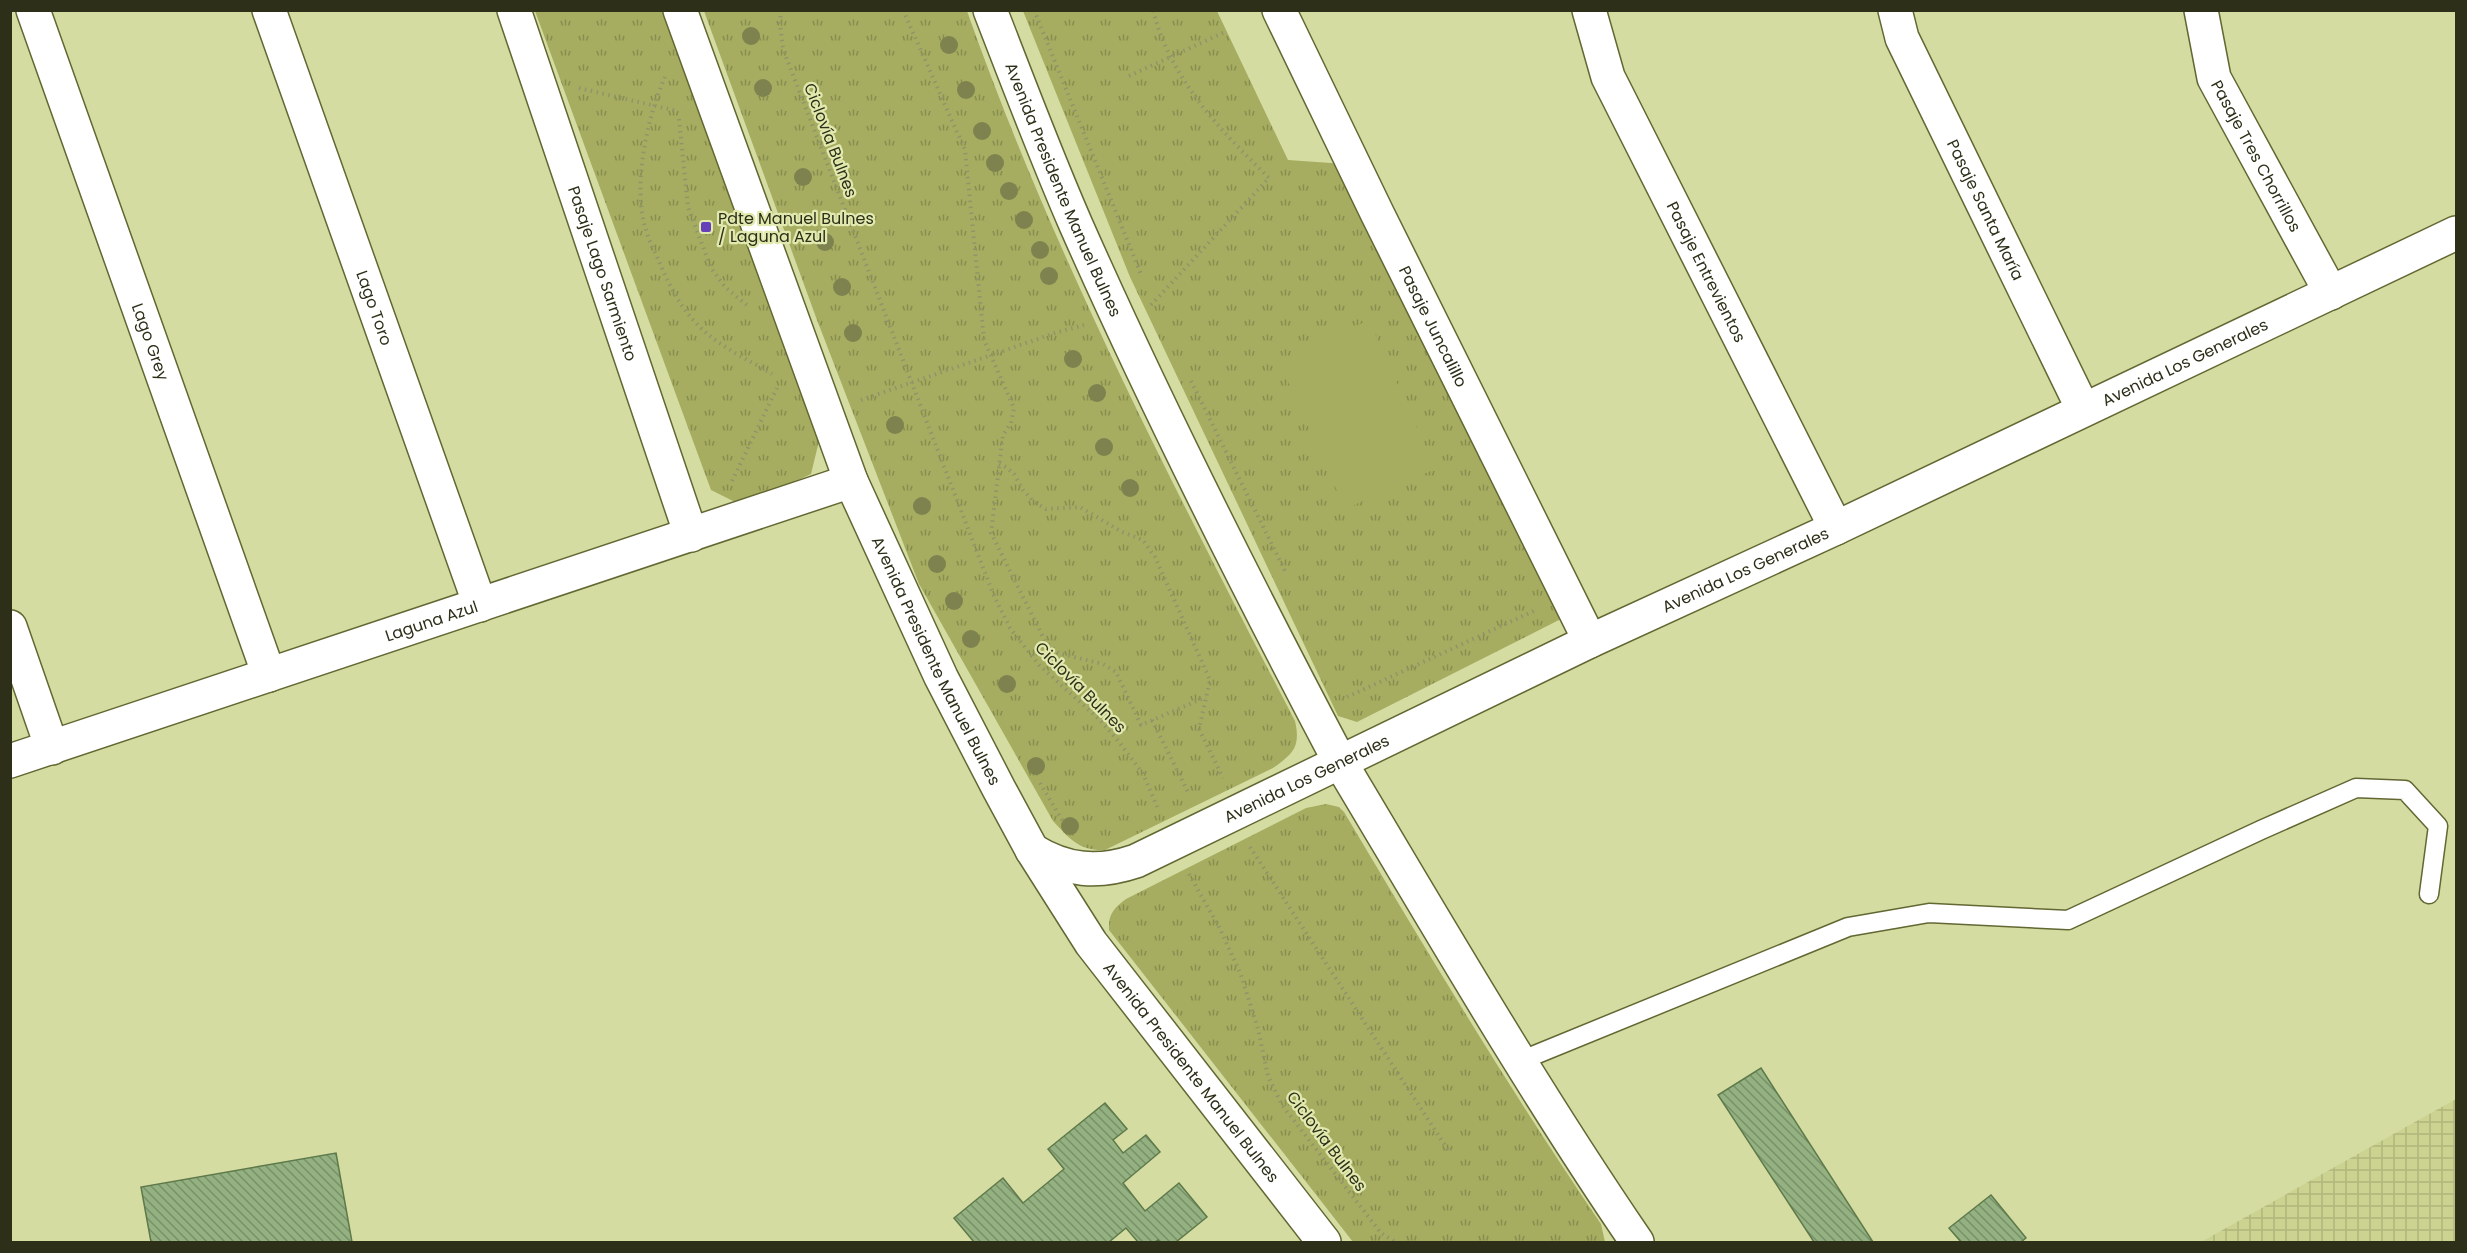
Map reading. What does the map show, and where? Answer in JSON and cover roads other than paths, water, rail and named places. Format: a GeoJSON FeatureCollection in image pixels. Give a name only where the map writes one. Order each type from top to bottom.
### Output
{"type":"FeatureCollection","features":[{"type":"Feature","properties":{"kind":"street","name":"Lago Grey"},"geometry":{"type":"LineString","coordinates":[[33,10],[268,675]]}},
{"type":"Feature","properties":{"kind":"street","name":"Lago Toro"},"geometry":{"type":"LineString","coordinates":[[269,10],[480,605]]}},
{"type":"Feature","properties":{"kind":"street","name":"Pasaje Lago Sarmiento"},"geometry":{"type":"LineString","coordinates":[[514,10],[691,535]]}},
{"type":"Feature","properties":{"kind":"street","name":"Avenida Presidente Manuel Bulnes"},"geometry":{"type":"LineString","coordinates":[[680,10],[851,481],[941,677],[1032,850],[1091,943],[1122,986],[1324,1242]]}},
{"type":"Feature","properties":{"kind":"street","name":"Avenida Presidente Manuel Bulnes"},"geometry":{"type":"LineString","coordinates":[[990,10],[1043,146],[1127,336],[1219,527],[1314,714],[1340,762],[1520,1061],[1598,1185],[1637,1242]]}},
{"type":"Feature","properties":{"kind":"street","name":"Pasaje Juncalillo"},"geometry":{"type":"LineString","coordinates":[[1279,10],[1590,641]]}},
{"type":"Feature","properties":{"kind":"street","name":"Pasaje Entrevientos"},"geometry":{"type":"LineString","coordinates":[[1589,10],[1608,77],[1836,528]]}},
{"type":"Feature","properties":{"kind":"street","name":"Pasaje Santa María"},"geometry":{"type":"LineString","coordinates":[[1895,10],[1902,38],[2083,409]]}},
{"type":"Feature","properties":{"kind":"street","name":"Pasaje Tres Chorrillos"},"geometry":{"type":"LineString","coordinates":[[2201,10],[2214,78],[2331,293]]}},
{"type":"Feature","properties":{"kind":"street","name":"Avenida Los Generales"},"geometry":{"type":"LineString","coordinates":[[1032,850],[1062,866],[1099,870],[1118,868],[1136,861],[1590,641],[1836,528],[2457,233]]}},
{"type":"Feature","properties":{"kind":"street","name":"Laguna Azul"},"geometry":{"type":"LineString","coordinates":[[10,761],[851,481]]}},
{"type":"Feature","properties":{"kind":"street"},"geometry":{"type":"LineString","coordinates":[[10,627],[52,748]]}},
{"type":"Feature","properties":{"kind":"lane"},"geometry":{"type":"LineString","coordinates":[[1520,1061],[1848,927],[1929,913],[2068,920],[2356,788],[2406,790],[2438,826],[2429,894]]}},
{"type":"Feature","properties":{"kind":"place","name":"Pdte Manuel Bulnes / Laguna Azul"},"geometry":{"type":"Point","coordinates":[706,227]}}]}
